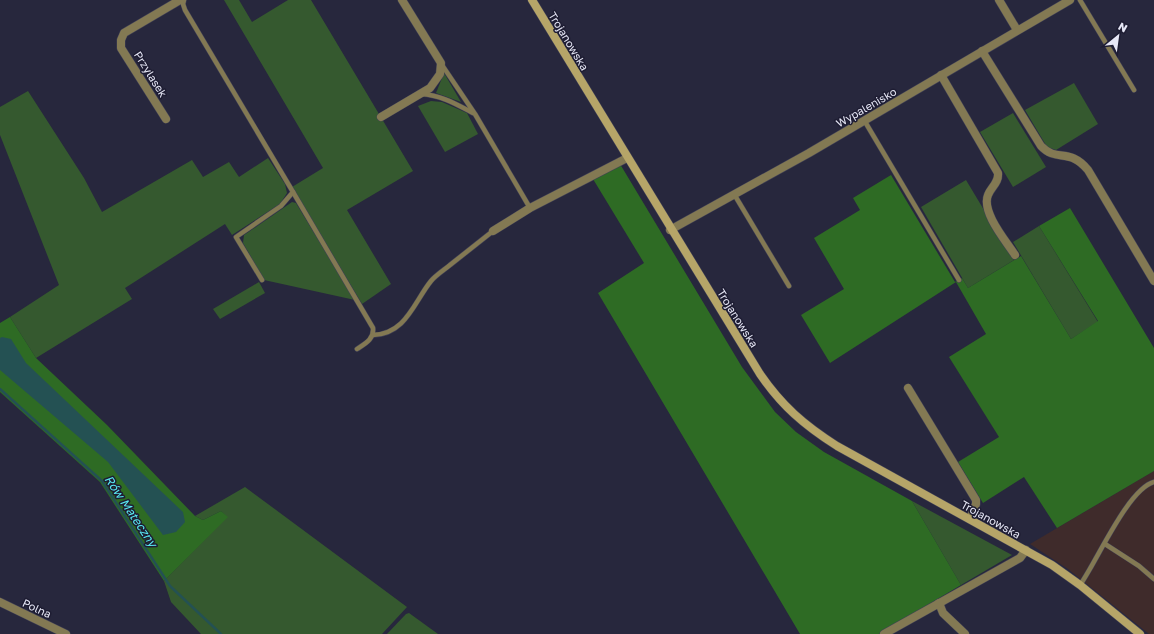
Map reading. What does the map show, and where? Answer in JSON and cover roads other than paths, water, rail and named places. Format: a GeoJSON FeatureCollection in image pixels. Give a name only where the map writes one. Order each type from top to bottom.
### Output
{"type":"FeatureCollection","features":[{"type":"Feature","properties":{"kind":"street","name":"Przylasek"},"geometry":{"type":"LineString","coordinates":[[166,119],[121,48],[121,40],[124,33],[180,0]]}},
{"type":"Feature","properties":{"kind":"street"},"geometry":{"type":"LineString","coordinates":[[381,117],[430,88],[440,74],[441,63],[402,0]]}},
{"type":"Feature","properties":{"kind":"street","name":"Trojanowska"},"geometry":{"type":"LineString","coordinates":[[532,0],[670,230],[775,396],[796,417],[836,446],[1025,550],[1080,585],[1140,634]]}},
{"type":"Feature","properties":{"kind":"street"},"geometry":{"type":"LineString","coordinates":[[999,0],[1017,30]]}},
{"type":"Feature","properties":{"kind":"street","name":"Wypalenisko"},"geometry":{"type":"LineString","coordinates":[[670,230],[864,120],[1070,0]]}},
{"type":"Feature","properties":{"kind":"street"},"geometry":{"type":"LineString","coordinates":[[982,51],[1041,146],[1047,152],[1054,155],[1064,155],[1076,158],[1088,170],[1154,281]]}},
{"type":"Feature","properties":{"kind":"street"},"geometry":{"type":"LineString","coordinates":[[941,75],[998,174],[999,178],[988,195],[986,206],[990,216],[1015,255]]}},
{"type":"Feature","properties":{"kind":"street"},"geometry":{"type":"LineString","coordinates":[[493,231],[530,208],[627,158]]}},
{"type":"Feature","properties":{"kind":"street"},"geometry":{"type":"LineString","coordinates":[[908,388],[976,500],[976,504],[970,519]]}},
{"type":"Feature","properties":{"kind":"street"},"geometry":{"type":"LineString","coordinates":[[884,634],[1020,558],[1025,550]]}},
{"type":"Feature","properties":{"kind":"street","name":"Polna"},"geometry":{"type":"LineString","coordinates":[[0,602],[66,634]]}},
{"type":"Feature","properties":{"kind":"street"},"geometry":{"type":"LineString","coordinates":[[939,603],[943,613],[965,634]]}},
{"type":"Feature","properties":{"kind":"lane"},"geometry":{"type":"LineString","coordinates":[[184,0],[184,10],[373,328],[373,335],[368,342],[357,349]]}},
{"type":"Feature","properties":{"kind":"lane"},"geometry":{"type":"LineString","coordinates":[[1080,0],[1134,90]]}},
{"type":"Feature","properties":{"kind":"lane"},"geometry":{"type":"LineString","coordinates":[[441,63],[475,114],[530,208]]}},
{"type":"Feature","properties":{"kind":"lane"},"geometry":{"type":"LineString","coordinates":[[420,94],[434,95],[450,101],[475,114]]}},
{"type":"Feature","properties":{"kind":"lane"},"geometry":{"type":"LineString","coordinates":[[864,120],[959,280]]}},
{"type":"Feature","properties":{"kind":"lane"},"geometry":{"type":"LineString","coordinates":[[262,280],[236,237],[281,206],[292,192]]}},
{"type":"Feature","properties":{"kind":"lane"},"geometry":{"type":"LineString","coordinates":[[734,194],[789,286]]}},
{"type":"Feature","properties":{"kind":"lane"},"geometry":{"type":"LineString","coordinates":[[373,335],[383,334],[405,320],[431,280],[493,231]]}},
{"type":"Feature","properties":{"kind":"lane"},"geometry":{"type":"LineString","coordinates":[[1080,585],[1105,544],[1118,519],[1137,494],[1149,483],[1154,482]]}},
{"type":"Feature","properties":{"kind":"lane"},"geometry":{"type":"LineString","coordinates":[[1105,544],[1139,566],[1154,579]]}},
{"type":"Feature","properties":{"kind":"waterway","name":"Rów Mateczny"},"geometry":{"type":"LineString","coordinates":[[0,389],[102,481],[170,586],[221,634]]}}]}
